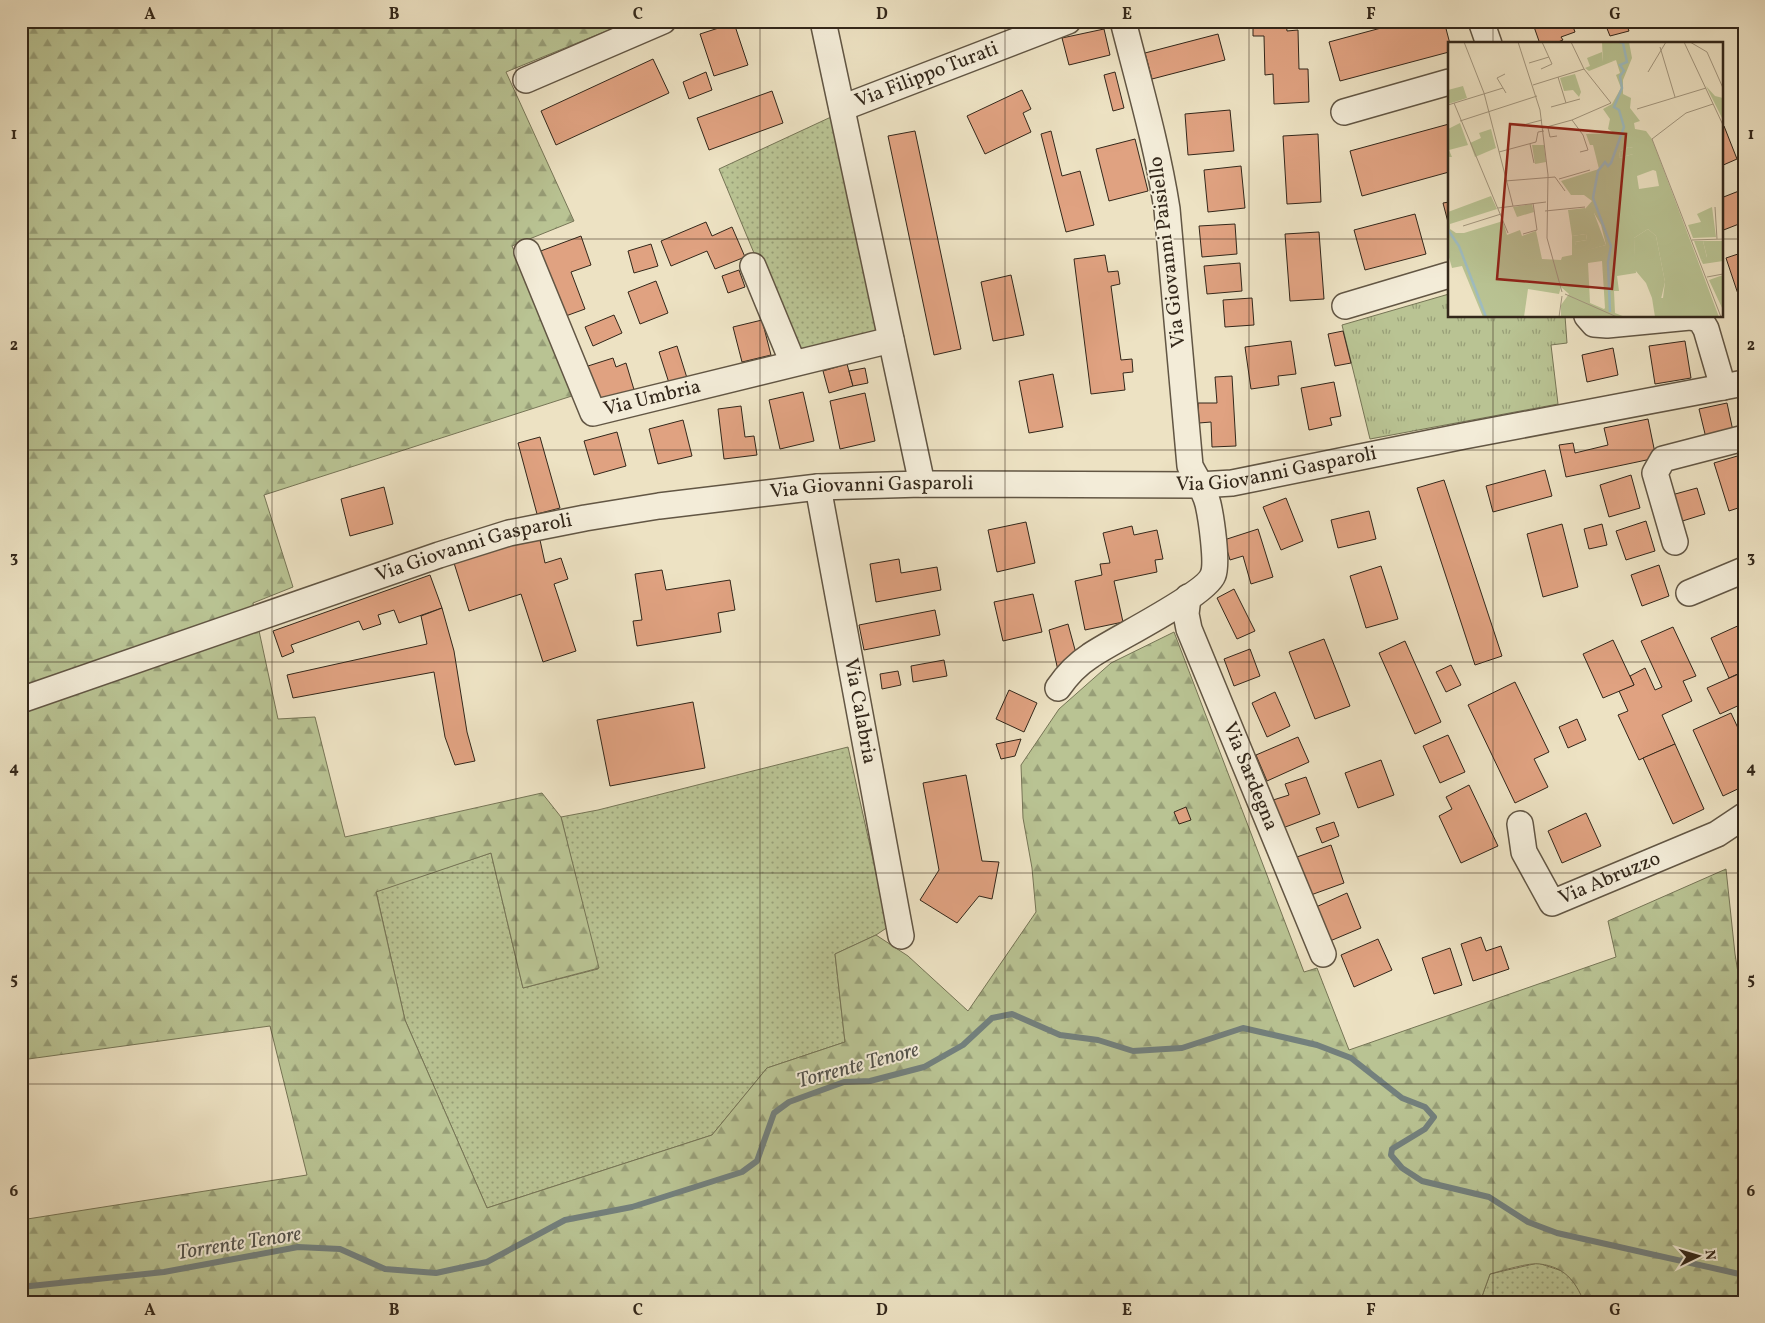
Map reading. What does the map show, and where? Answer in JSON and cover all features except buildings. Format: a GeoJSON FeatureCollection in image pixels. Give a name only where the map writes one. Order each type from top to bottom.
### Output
{"type":"FeatureCollection","features":[{"type":"Feature","properties":{"kind":"street"},"geometry":{"type":"LineString","coordinates":[[526,80],[664,21]]}},
{"type":"Feature","properties":{"kind":"street"},"geometry":{"type":"LineString","coordinates":[[823,21],[922,484]]}},
{"type":"Feature","properties":{"kind":"street","name":"Via Filippo Turati"},"geometry":{"type":"LineString","coordinates":[[842,108],[1068,21]]}},
{"type":"Feature","properties":{"kind":"street","name":"Via Giovanni Paisiello"},"geometry":{"type":"LineString","coordinates":[[1123,21],[1162,177],[1167,209],[1190,466],[1199,485]]}},
{"type":"Feature","properties":{"kind":"street"},"geometry":{"type":"LineString","coordinates":[[1481,21],[1488,42]]}},
{"type":"Feature","properties":{"kind":"street"},"geometry":{"type":"LineString","coordinates":[[1344,112],[1448,82]]}},
{"type":"Feature","properties":{"kind":"street","name":"Via Umbria"},"geometry":{"type":"LineString","coordinates":[[527,252],[594,413],[891,340]]}},
{"type":"Feature","properties":{"kind":"street"},"geometry":{"type":"LineString","coordinates":[[753,266],[793,363]]}},
{"type":"Feature","properties":{"kind":"street"},"geometry":{"type":"LineString","coordinates":[[1345,306],[1448,275]]}},
{"type":"Feature","properties":{"kind":"street"},"geometry":{"type":"LineString","coordinates":[[1589,318],[1594,324],[1606,325],[1680,318]]}},
{"type":"Feature","properties":{"kind":"street"},"geometry":{"type":"LineString","coordinates":[[1695,318],[1700,319],[1706,329],[1733,385]]}},
{"type":"Feature","properties":{"kind":"street","name":"Via Giovanni Gasparoli"},"geometry":{"type":"LineString","coordinates":[[21,700],[430,558],[509,533],[584,518],[659,506],[818,487],[922,484],[1199,485],[1232,483],[1464,436],[1733,385]]}},
{"type":"Feature","properties":{"kind":"street"},"geometry":{"type":"LineString","coordinates":[[1675,542],[1655,473],[1663,459],[1744,438]]}},
{"type":"Feature","properties":{"kind":"street"},"geometry":{"type":"LineString","coordinates":[[1058,688],[1070,671],[1090,655],[1188,597],[1205,586],[1213,576],[1215,560],[1208,502],[1199,485]]}},
{"type":"Feature","properties":{"kind":"street","name":"Via Calabria"},"geometry":{"type":"LineString","coordinates":[[818,487],[901,936]]}},
{"type":"Feature","properties":{"kind":"street"},"geometry":{"type":"LineString","coordinates":[[1689,593],[1744,570]]}},
{"type":"Feature","properties":{"kind":"street","name":"Via Sardegna"},"geometry":{"type":"LineString","coordinates":[[1188,597],[1186,614],[1189,629],[1323,954]]}},
{"type":"Feature","properties":{"kind":"street","name":"Via Abruzzo"},"geometry":{"type":"LineString","coordinates":[[1520,824],[1524,852],[1552,903],[1717,834],[1744,816]]}},
{"type":"Feature","properties":{"kind":"green space"},"geometry":{"type":"Polygon","coordinates":[[[21,21],[631,21],[506,72],[574,221],[512,246],[578,394],[264,495],[293,587],[253,603],[278,719],[315,717],[345,837],[542,793],[561,817],[599,968],[523,988],[491,853],[376,892],[405,1020],[487,1208],[712,1135],[767,1068],[845,1042],[835,954],[876,935],[908,956],[968,1011],[1036,912],[1032,868],[1023,818],[1021,765],[1059,709],[1111,663],[1174,632],[1304,972],[1317,968],[1349,1050],[1616,957],[1608,921],[1726,869],[1735,954],[1744,1010],[1744,1302],[1584,1302],[1577,1287],[1568,1276],[1556,1268],[1540,1264],[1530,1264],[1490,1274],[1480,1302],[21,1302],[21,1220],[307,1175],[270,1026],[21,1060],[21,21]]]}},
{"type":"Feature","properties":{"kind":"green space"},"geometry":{"type":"Polygon","coordinates":[[[831,117],[877,332],[796,354],[719,169],[831,117]]]}},
{"type":"Feature","properties":{"kind":"green space"},"geometry":{"type":"Polygon","coordinates":[[[1448,294],[1448,318],[1565,318],[1567,343],[1551,345],[1558,404],[1370,439],[1342,325],[1448,294]]]}},
{"type":"Feature","properties":{"kind":"green space"},"geometry":{"type":"Polygon","coordinates":[[[848,747],[888,927],[876,935],[835,954],[845,1042],[767,1068],[712,1135],[487,1208],[405,1020],[376,891],[491,853],[523,988],[598,969],[561,817],[598,810],[848,747]]]}},
{"type":"Feature","properties":{"kind":"green space"},"geometry":{"type":"Polygon","coordinates":[[[1538,1263],[1565,1272],[1579,1289],[1584,1302],[1480,1302],[1490,1274],[1538,1263]]]}},
{"type":"Feature","properties":{"kind":"waterway","name":"Torrente Tenore"},"geometry":{"type":"LineString","coordinates":[[21,1287],[164,1272],[298,1247],[340,1249],[385,1269],[436,1273],[487,1262],[565,1220],[632,1207],[742,1172],[757,1161],[774,1113],[789,1102],[844,1082],[870,1081],[924,1067],[963,1045],[992,1018],[1012,1014],[1060,1035],[1098,1040],[1133,1051],[1182,1048],[1243,1028],[1317,1045],[1351,1058],[1402,1098],[1425,1107],[1434,1117],[1425,1129],[1392,1149],[1391,1155],[1402,1168],[1422,1181],[1489,1197],[1528,1222],[1557,1233],[1744,1275]]}}]}
